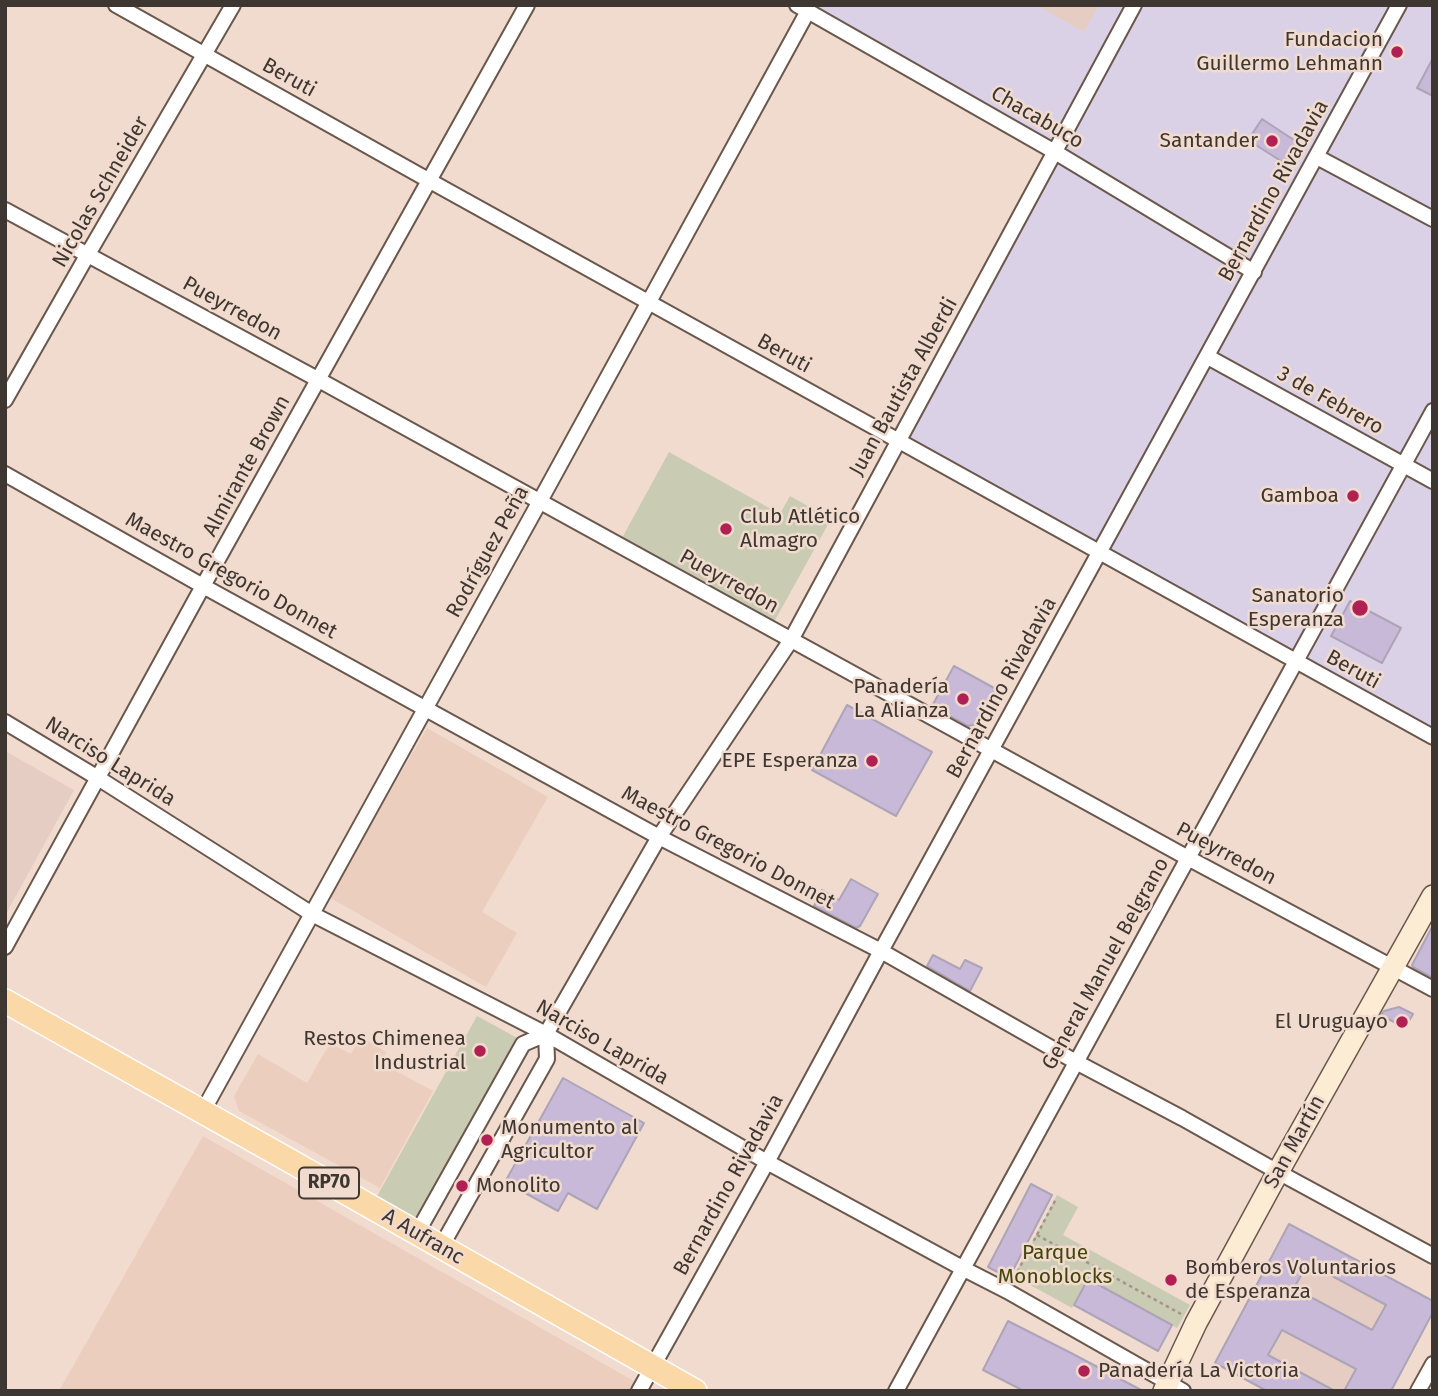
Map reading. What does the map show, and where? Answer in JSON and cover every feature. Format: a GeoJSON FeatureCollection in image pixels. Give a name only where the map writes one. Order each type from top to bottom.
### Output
{"type":"FeatureCollection","features":[{"type":"Feature","properties":{"kind":"main road","name":"San Martín"},"geometry":{"type":"LineString","coordinates":[[1172,1388],[1196,1323],[1433,896]]}},
{"type":"Feature","properties":{"kind":"main road","name":"A Aufranc"},"geometry":{"type":"LineString","coordinates":[[5,1001],[695,1391]]}},
{"type":"Feature","properties":{"kind":"street","name":"Beruti"},"geometry":{"type":"LineString","coordinates":[[116,5],[1433,737]]}},
{"type":"Feature","properties":{"kind":"street","name":"Nicolas Schneider"},"geometry":{"type":"LineString","coordinates":[[5,400],[233,5]]}},
{"type":"Feature","properties":{"kind":"street","name":"Almirante Brown"},"geometry":{"type":"LineString","coordinates":[[5,947],[527,5]]}},
{"type":"Feature","properties":{"kind":"street","name":"Juan Bautista Alberdi"},"geometry":{"type":"LineString","coordinates":[[441,1247],[547,1059],[546,1034],[659,837],[791,640],[1134,5]]}},
{"type":"Feature","properties":{"kind":"street","name":"Bernardino Rivadavia"},"geometry":{"type":"LineString","coordinates":[[639,1391],[767,1162],[1399,5]]}},
{"type":"Feature","properties":{"kind":"street","name":"Chacabuco"},"geometry":{"type":"LineString","coordinates":[[803,8],[1055,152],[1254,272]]}},
{"type":"Feature","properties":{"kind":"street","name":"Rodríguez Peña"},"geometry":{"type":"LineString","coordinates":[[203,1111],[649,302],[803,8]]}},
{"type":"Feature","properties":{"kind":"street"},"geometry":{"type":"LineString","coordinates":[[1317,157],[1433,219]]}},
{"type":"Feature","properties":{"kind":"street","name":"Pueyrredon"},"geometry":{"type":"LineString","coordinates":[[5,210],[1188,858],[1433,989]]}},
{"type":"Feature","properties":{"kind":"street","name":"3 de Febrero"},"geometry":{"type":"LineString","coordinates":[[1208,357],[1433,481]]}},
{"type":"Feature","properties":{"kind":"street","name":"General Manuel Belgrano"},"geometry":{"type":"LineString","coordinates":[[896,1391],[1433,411]]}},
{"type":"Feature","properties":{"kind":"street","name":"Maestro Gregorio Donnet"},"geometry":{"type":"LineString","coordinates":[[5,474],[659,837],[881,951],[1076,1062],[1433,1256]]}},
{"type":"Feature","properties":{"kind":"street","name":"Narciso Laprida"},"geometry":{"type":"LineString","coordinates":[[5,722],[312,914],[546,1034],[767,1162],[1007,1291],[1172,1388]]}},
{"type":"Feature","properties":{"kind":"street","name":"Juan Bautista Alberdi"},"geometry":{"type":"LineString","coordinates":[[417,1233],[523,1044],[546,1034]]}},
{"type":"Feature","properties":{"kind":"street"},"geometry":{"type":"LineString","coordinates":[[1418,1391],[1433,1364]]}},
{"type":"Feature","properties":{"kind":"path"},"geometry":{"type":"LineString","coordinates":[[1007,1291],[1056,1199]]}},
{"type":"Feature","properties":{"kind":"path"},"geometry":{"type":"LineString","coordinates":[[1037,1235],[1196,1323]]}},
{"type":"Feature","properties":{"kind":"shaded area"},"geometry":{"type":"Polygon","coordinates":[[[799,5],[1433,5],[1433,735],[898,441],[1055,152],[799,5]]]}},
{"type":"Feature","properties":{"kind":"shaded area"},"geometry":{"type":"Polygon","coordinates":[[[1036,5],[1099,5],[1084,32],[1036,5]]]}},
{"type":"Feature","properties":{"kind":"shaded area"},"geometry":{"type":"Polygon","coordinates":[[[427,728],[548,797],[482,912],[517,933],[486,987],[329,897],[427,728]]]}},
{"type":"Feature","properties":{"kind":"shaded area"},"geometry":{"type":"Polygon","coordinates":[[[5,751],[74,790],[5,916],[5,751]]]}},
{"type":"Feature","properties":{"kind":"shaded area"},"geometry":{"type":"Polygon","coordinates":[[[361,1037],[386,1052],[381,1063],[433,1091],[380,1188],[239,1111],[234,1096],[258,1054],[307,1083],[330,1043],[351,1054],[361,1037]]]}},
{"type":"Feature","properties":{"kind":"shaded area"},"geometry":{"type":"Polygon","coordinates":[[[203,1136],[634,1381],[629,1391],[59,1391],[203,1136]]]}},
{"type":"Feature","properties":{"kind":"shaded area"},"geometry":{"type":"Polygon","coordinates":[[[1289,1224],[1433,1301],[1433,1312],[1391,1391],[1267,1391],[1215,1363],[1289,1224]]]}},
{"type":"Feature","properties":{"kind":"green space","name":"Club Atlético Almagro"},"geometry":{"type":"Polygon","coordinates":[[[669,452],[780,514],[790,496],[831,519],[774,622],[622,538],[669,452]]]}},
{"type":"Feature","properties":{"kind":"green space"},"geometry":{"type":"Polygon","coordinates":[[[477,1016],[519,1039],[418,1222],[376,1198],[477,1016]]]}},
{"type":"Feature","properties":{"kind":"green space","name":"Parque Monoblocks"},"geometry":{"type":"Polygon","coordinates":[[[1057,1195],[1078,1207],[1063,1235],[1190,1305],[1177,1328],[1089,1279],[1072,1308],[1014,1276],[1057,1195]]]}},
{"type":"Feature","properties":{"kind":"building"},"geometry":{"type":"Polygon","coordinates":[[[1433,58],[1433,96],[1417,88],[1433,58]]]}},
{"type":"Feature","properties":{"kind":"building","name":"Santander"},"geometry":{"type":"Polygon","coordinates":[[[1262,119],[1297,142],[1284,163],[1248,140],[1262,119]]]}},
{"type":"Feature","properties":{"kind":"building"},"geometry":{"type":"Polygon","coordinates":[[[1350,601],[1401,628],[1382,663],[1331,636],[1350,601]]]}},
{"type":"Feature","properties":{"kind":"building","name":"Panadería La Alianza"},"geometry":{"type":"Polygon","coordinates":[[[954,666],[996,689],[977,724],[968,726],[932,706],[954,666]]]}},
{"type":"Feature","properties":{"kind":"building","name":"EPE Esperanza"},"geometry":{"type":"Polygon","coordinates":[[[847,705],[932,752],[896,816],[812,770],[847,705]]]}},
{"type":"Feature","properties":{"kind":"building"},"geometry":{"type":"Polygon","coordinates":[[[851,879],[878,894],[860,926],[856,928],[814,906],[822,890],[839,900],[851,879]]]}},
{"type":"Feature","properties":{"kind":"building"},"geometry":{"type":"Polygon","coordinates":[[[1433,925],[1433,978],[1412,965],[1433,925]]]}},
{"type":"Feature","properties":{"kind":"building"},"geometry":{"type":"Polygon","coordinates":[[[933,955],[960,969],[965,960],[982,968],[970,991],[927,966],[933,955]]]}},
{"type":"Feature","properties":{"kind":"building","name":"El Uruguayo"},"geometry":{"type":"Polygon","coordinates":[[[1399,1007],[1413,1014],[1405,1028],[1381,1015],[1384,1011],[1399,1007]]]}},
{"type":"Feature","properties":{"kind":"building"},"geometry":{"type":"Polygon","coordinates":[[[563,1078],[644,1123],[597,1209],[568,1193],[558,1211],[505,1182],[563,1078]]]}},
{"type":"Feature","properties":{"kind":"building"},"geometry":{"type":"Polygon","coordinates":[[[1031,1184],[1052,1195],[1009,1278],[988,1267],[1031,1184]]]}},
{"type":"Feature","properties":{"kind":"building"},"geometry":{"type":"Polygon","coordinates":[[[1289,1224],[1433,1301],[1433,1312],[1391,1391],[1344,1391],[1356,1369],[1282,1330],[1268,1355],[1335,1391],[1267,1391],[1215,1363],[1289,1224]],[[1308,1263],[1294,1288],[1372,1330],[1386,1305],[1308,1263]]]}},
{"type":"Feature","properties":{"kind":"building"},"geometry":{"type":"Polygon","coordinates":[[[1088,1279],[1172,1325],[1158,1351],[1074,1305],[1088,1279]]]}},
{"type":"Feature","properties":{"kind":"building"},"geometry":{"type":"Polygon","coordinates":[[[1008,1321],[1143,1391],[1024,1391],[983,1370],[1008,1321]]]}},
{"type":"Feature","properties":{"kind":"place","name":"Fundacion Guillermo Lehmann"},"geometry":{"type":"Point","coordinates":[1397,52]}},
{"type":"Feature","properties":{"kind":"place","name":"Santander"},"geometry":{"type":"Point","coordinates":[1272,141]}},
{"type":"Feature","properties":{"kind":"place","name":"Gamboa"},"geometry":{"type":"Point","coordinates":[1353,496]}},
{"type":"Feature","properties":{"kind":"place","name":"Club Atlético Almagro"},"geometry":{"type":"Point","coordinates":[726,529]}},
{"type":"Feature","properties":{"kind":"place","name":"Sanatorio Esperanza"},"geometry":{"type":"Point","coordinates":[1360,608]}},
{"type":"Feature","properties":{"kind":"place","name":"Panadería La Alianza"},"geometry":{"type":"Point","coordinates":[963,699]}},
{"type":"Feature","properties":{"kind":"place","name":"EPE Esperanza"},"geometry":{"type":"Point","coordinates":[872,761]}},
{"type":"Feature","properties":{"kind":"place","name":"El Uruguayo"},"geometry":{"type":"Point","coordinates":[1402,1022]}},
{"type":"Feature","properties":{"kind":"place","name":"Restos Chimenea Industrial"},"geometry":{"type":"Point","coordinates":[480,1051]}},
{"type":"Feature","properties":{"kind":"place","name":"Monumento al Agricultor"},"geometry":{"type":"Point","coordinates":[487,1140]}},
{"type":"Feature","properties":{"kind":"place","name":"Monolito"},"geometry":{"type":"Point","coordinates":[462,1186]}},
{"type":"Feature","properties":{"kind":"place","name":"Bomberos Voluntarios de Esperanza"},"geometry":{"type":"Point","coordinates":[1171,1280]}},
{"type":"Feature","properties":{"kind":"place","name":"Panadería La Victoria"},"geometry":{"type":"Point","coordinates":[1084,1371]}}]}
